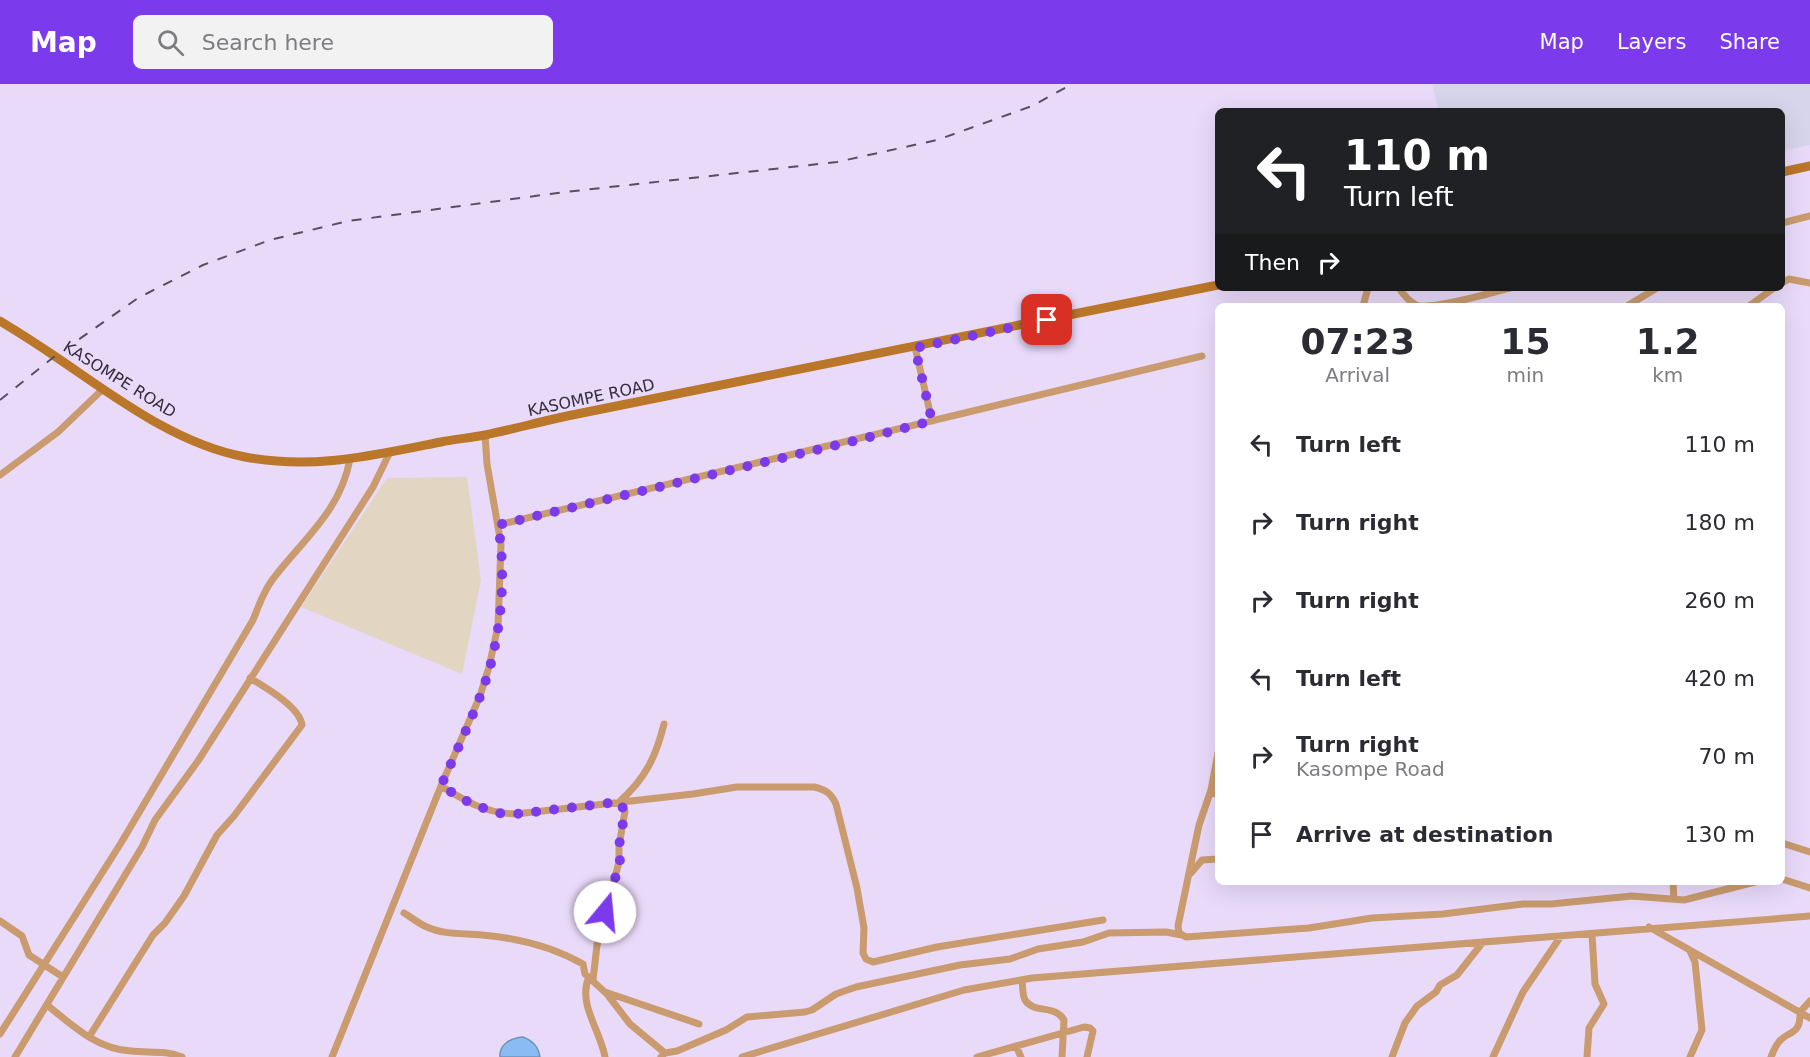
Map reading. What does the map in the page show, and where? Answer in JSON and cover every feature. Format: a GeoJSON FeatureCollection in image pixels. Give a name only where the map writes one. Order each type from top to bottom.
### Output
{"type":"FeatureCollection","features":[{"type":"Feature","properties":{"kind":"street"},"geometry":{"type":"LineString","coordinates":[[1785,171],[1810,166]]}},
{"type":"Feature","properties":{"kind":"street"},"geometry":{"type":"LineString","coordinates":[[1785,222],[1810,216]]}},
{"type":"Feature","properties":{"kind":"street"},"geometry":{"type":"LineString","coordinates":[[1785,281],[1789,279],[1810,283]]}},
{"type":"Feature","properties":{"kind":"street","name":"KASOMPE ROAD"},"geometry":{"type":"LineString","coordinates":[[0,321],[103,389],[182,435],[214,448],[244,456],[290,462],[321,462],[389,454],[1215,286]]}},
{"type":"Feature","properties":{"kind":"street"},"geometry":{"type":"LineString","coordinates":[[1401,291],[1411,303]]}},
{"type":"Feature","properties":{"kind":"street"},"geometry":{"type":"LineString","coordinates":[[1445,303],[1498,291]]}},
{"type":"Feature","properties":{"kind":"street"},"geometry":{"type":"LineString","coordinates":[[1633,303],[1652,291]]}},
{"type":"Feature","properties":{"kind":"street"},"geometry":{"type":"LineString","coordinates":[[1753,303],[1770,291]]}},
{"type":"Feature","properties":{"kind":"street"},"geometry":{"type":"LineString","coordinates":[[915,348],[932,421]]}},
{"type":"Feature","properties":{"kind":"street"},"geometry":{"type":"LineString","coordinates":[[498,525],[1202,356]]}},
{"type":"Feature","properties":{"kind":"street"},"geometry":{"type":"LineString","coordinates":[[0,475],[58,432],[103,389]]}},
{"type":"Feature","properties":{"kind":"street"},"geometry":{"type":"LineString","coordinates":[[332,1057],[441,786],[480,696],[489,667],[498,626],[502,571],[501,544],[487,464],[485,435]]}},
{"type":"Feature","properties":{"kind":"street"},"geometry":{"type":"LineString","coordinates":[[15,1057],[142,847],[155,820],[198,761],[373,487],[389,454]]}},
{"type":"Feature","properties":{"kind":"street"},"geometry":{"type":"LineString","coordinates":[[0,1034],[121,843],[253,620],[264,593],[275,576],[320,525],[339,494],[350,459]]}},
{"type":"Feature","properties":{"kind":"street"},"geometry":{"type":"LineString","coordinates":[[89,1037],[153,934],[165,923],[184,896],[217,835],[234,816],[302,725],[301,720],[284,700],[250,678]]}},
{"type":"Feature","properties":{"kind":"street"},"geometry":{"type":"LineString","coordinates":[[619,802],[644,775],[658,749],[664,724]]}},
{"type":"Feature","properties":{"kind":"street"},"geometry":{"type":"LineString","coordinates":[[1182,935],[1179,933],[1178,926],[1199,825],[1211,790],[1215,769]]}},
{"type":"Feature","properties":{"kind":"street"},"geometry":{"type":"LineString","coordinates":[[441,786],[472,804],[497,813],[516,814],[737,787],[823,789],[831,794],[836,804],[857,888],[864,928],[863,953],[866,959],[873,962],[937,947],[1103,921]]}},
{"type":"Feature","properties":{"kind":"street"},"geometry":{"type":"LineString","coordinates":[[1211,790],[1215,793]]}},
{"type":"Feature","properties":{"kind":"street"},"geometry":{"type":"LineString","coordinates":[[605,1057],[586,1000],[585,984],[591,979],[597,945],[620,862],[619,846],[625,811],[619,802]]}},
{"type":"Feature","properties":{"kind":"street"},"geometry":{"type":"LineString","coordinates":[[1785,844],[1810,852]]}},
{"type":"Feature","properties":{"kind":"street"},"geometry":{"type":"LineString","coordinates":[[1189,875],[1202,860],[1215,859]]}},
{"type":"Feature","properties":{"kind":"street"},"geometry":{"type":"LineString","coordinates":[[1785,880],[1810,888]]}},
{"type":"Feature","properties":{"kind":"street"},"geometry":{"type":"LineString","coordinates":[[1673,885],[1674,899]]}},
{"type":"Feature","properties":{"kind":"street"},"geometry":{"type":"LineString","coordinates":[[404,913],[427,928],[519,940],[548,948],[583,964],[585,974],[604,992],[630,1024],[663,1055],[720,1033],[747,1017],[812,1010],[836,994],[856,987],[960,965],[1010,959],[1038,949],[1083,942],[1109,933],[1166,932],[1186,937],[1309,928],[1372,918],[1443,914],[1523,904],[1551,904],[1632,896],[1684,900],[1743,885]]}},
{"type":"Feature","properties":{"kind":"street"},"geometry":{"type":"LineString","coordinates":[[742,1057],[964,990],[1022,980],[1111,970],[1810,916]]}},
{"type":"Feature","properties":{"kind":"street"},"geometry":{"type":"LineString","coordinates":[[0,921],[19,932],[29,955],[63,977]]}},
{"type":"Feature","properties":{"kind":"street"},"geometry":{"type":"LineString","coordinates":[[1648,927],[1810,1018]]}},
{"type":"Feature","properties":{"kind":"street"},"geometry":{"type":"LineString","coordinates":[[1587,1057],[1589,1028],[1604,1004],[1596,984],[1592,934]]}},
{"type":"Feature","properties":{"kind":"street"},"geometry":{"type":"LineString","coordinates":[[1493,1057],[1523,992],[1562,936]]}},
{"type":"Feature","properties":{"kind":"street"},"geometry":{"type":"LineString","coordinates":[[1392,1057],[1405,1023],[1417,1006],[1436,992],[1440,985],[1457,975],[1482,942]]}},
{"type":"Feature","properties":{"kind":"street"},"geometry":{"type":"LineString","coordinates":[[1690,951],[1695,962],[1702,1030],[1690,1057]]}},
{"type":"Feature","properties":{"kind":"street"},"geometry":{"type":"LineString","coordinates":[[1022,980],[1025,1000],[1041,1009],[1050,1009],[1061,1015],[1064,1020],[1062,1057]]}},
{"type":"Feature","properties":{"kind":"street"},"geometry":{"type":"LineString","coordinates":[[604,992],[699,1024]]}},
{"type":"Feature","properties":{"kind":"street"},"geometry":{"type":"LineString","coordinates":[[1771,1057],[1779,1041],[1794,1032],[1800,1019],[1800,1012],[1810,1001]]}},
{"type":"Feature","properties":{"kind":"street"},"geometry":{"type":"LineString","coordinates":[[47,1005],[96,1042],[111,1048],[172,1053],[182,1057]]}},
{"type":"Feature","properties":{"kind":"street"},"geometry":{"type":"LineString","coordinates":[[977,1057],[1084,1027],[1092,1029],[1087,1057]]}},
{"type":"Feature","properties":{"kind":"street"},"geometry":{"type":"LineString","coordinates":[[1017,1047],[1021,1057]]}},
{"type":"Feature","properties":{"kind":"shaded area"},"geometry":{"type":"Polygon","coordinates":[[[1432,84],[1810,84],[1810,145],[1785,150],[1785,108],[1438,108],[1432,84]]]}},
{"type":"Feature","properties":{"kind":"shaded area"},"geometry":{"type":"Polygon","coordinates":[[[467,477],[481,580],[462,674],[301,607],[387,478],[467,477]]]}},
{"type":"Feature","properties":{"kind":"water"},"geometry":{"type":"Polygon","coordinates":[[[523,1037],[534,1044],[540,1057],[500,1057],[501,1049],[507,1042],[523,1037]]]}},
{"type":"Feature","properties":{"kind":"railway"},"geometry":{"type":"LineString","coordinates":[[0,400],[55,356],[138,298],[203,265],[270,240],[348,221],[565,192],[837,162],[937,140],[1032,106],[1072,84]]}},
{"type":"Feature","properties":{"kind":"route"},"geometry":{"type":"LineString","coordinates":[[605,912],[620,862],[619,846],[625,811],[619,802],[516,814],[497,813],[472,804],[441,786],[480,696],[498,626],[502,571],[498,525],[932,421],[915,348],[1047,320]]}}]}
